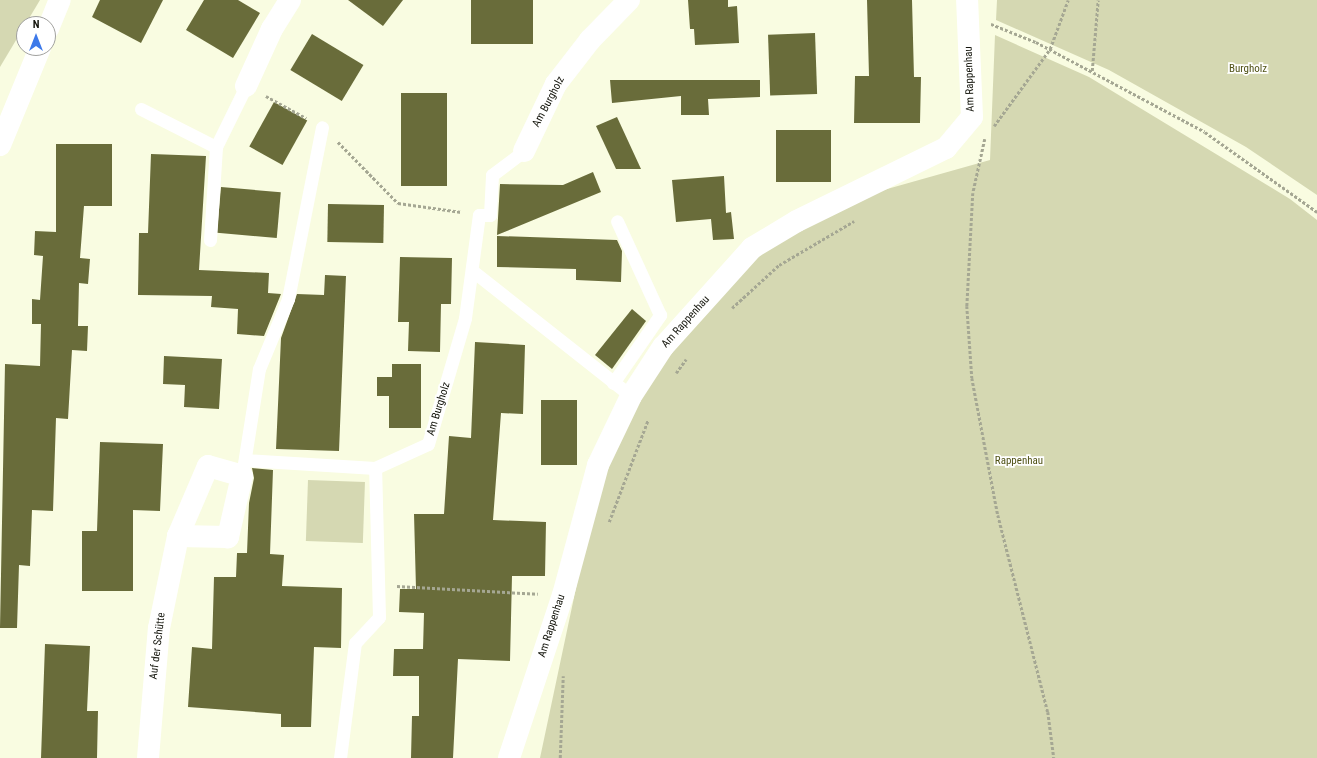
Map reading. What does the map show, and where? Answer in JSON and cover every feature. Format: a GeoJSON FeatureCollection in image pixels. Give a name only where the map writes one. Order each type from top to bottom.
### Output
{"type":"FeatureCollection","features":[{"type":"Feature","properties":{"kind":"street"},"geometry":{"type":"LineString","coordinates":[[53,16],[60,0]]}},
{"type":"Feature","properties":{"kind":"street"},"geometry":{"type":"LineString","coordinates":[[246,86],[272,29],[290,0]]}},
{"type":"Feature","properties":{"kind":"street","name":"Am Burgholz"},"geometry":{"type":"LineString","coordinates":[[524,151],[556,84],[590,40],[629,0]]}},
{"type":"Feature","properties":{"kind":"street","name":"Am Rappenhau"},"geometry":{"type":"LineString","coordinates":[[509,758],[563,595],[598,465],[631,396],[663,347],[752,248],[797,221],[946,148],[972,117],[968,8]]}},
{"type":"Feature","properties":{"kind":"street"},"geometry":{"type":"LineString","coordinates":[[0,145],[37,56]]}},
{"type":"Feature","properties":{"kind":"street","name":"Auf der Schütte"},"geometry":{"type":"LineString","coordinates":[[148,758],[159,628],[178,536],[208,466],[243,468]]}},
{"type":"Feature","properties":{"kind":"street"},"geometry":{"type":"LineString","coordinates":[[178,536],[228,537],[243,468]]}},
{"type":"Feature","properties":{"kind":"lane"},"geometry":{"type":"LineString","coordinates":[[210,240],[216,147],[246,86]]}},
{"type":"Feature","properties":{"kind":"lane"},"geometry":{"type":"LineString","coordinates":[[141,109],[216,147]]}},
{"type":"Feature","properties":{"kind":"lane"},"geometry":{"type":"LineString","coordinates":[[322,127],[288,299],[259,369],[243,468],[375,468],[381,585],[379,617],[355,643],[340,758]]}},
{"type":"Feature","properties":{"kind":"lane","name":"Am Burgholz"},"geometry":{"type":"LineString","coordinates":[[375,468],[428,444],[465,318],[474,272],[479,215],[490,215],[492,175],[524,151]]}},
{"type":"Feature","properties":{"kind":"lane"},"geometry":{"type":"LineString","coordinates":[[613,383],[660,315],[617,220]]}},
{"type":"Feature","properties":{"kind":"lane"},"geometry":{"type":"LineString","coordinates":[[474,272],[631,396]]}},
{"type":"Feature","properties":{"kind":"path"},"geometry":{"type":"LineString","coordinates":[[976,147],[985,138],[1050,49],[1068,0]]}},
{"type":"Feature","properties":{"kind":"path"},"geometry":{"type":"LineString","coordinates":[[1092,71],[1098,0]]}},
{"type":"Feature","properties":{"kind":"path"},"geometry":{"type":"LineString","coordinates":[[968,8],[1050,49],[1205,132],[1317,212]]}},
{"type":"Feature","properties":{"kind":"path"},"geometry":{"type":"LineString","coordinates":[[246,86],[322,127],[398,203],[479,215]]}},
{"type":"Feature","properties":{"kind":"path"},"geometry":{"type":"LineString","coordinates":[[972,117],[985,138],[974,193],[966,306],[972,378],[998,515],[1048,712],[1054,758]]}},
{"type":"Feature","properties":{"kind":"path"},"geometry":{"type":"LineString","coordinates":[[729,311],[779,265],[859,218]]}},
{"type":"Feature","properties":{"kind":"path"},"geometry":{"type":"LineString","coordinates":[[671,381],[689,355]]}},
{"type":"Feature","properties":{"kind":"path"},"geometry":{"type":"LineString","coordinates":[[608,525],[650,413]]}},
{"type":"Feature","properties":{"kind":"path"},"geometry":{"type":"LineString","coordinates":[[381,585],[563,595]]}},
{"type":"Feature","properties":{"kind":"path"},"geometry":{"type":"LineString","coordinates":[[560,758],[563,667]]}},
{"type":"Feature","properties":{"kind":"green space"},"geometry":{"type":"Polygon","coordinates":[[[0,0],[40,0],[30,16],[16,16],[16,40],[0,67],[0,0]]]}},
{"type":"Feature","properties":{"kind":"green space","name":"Burgholz"},"geometry":{"type":"Polygon","coordinates":[[[997,0],[1317,0],[1317,195],[1246,147],[1109,70],[996,20],[997,0]]]}},
{"type":"Feature","properties":{"kind":"green space","name":"Rappenhau"},"geometry":{"type":"Polygon","coordinates":[[[995,35],[1089,77],[1290,199],[1317,220],[1317,758],[540,758],[612,418],[795,215],[990,160],[995,35]]]}},
{"type":"Feature","properties":{"kind":"green space"},"geometry":{"type":"Polygon","coordinates":[[[308,480],[365,482],[363,543],[306,541],[308,480]]]}},
{"type":"Feature","properties":{"kind":"building"},"geometry":{"type":"Polygon","coordinates":[[[100,0],[163,0],[141,43],[92,17],[100,0]]]}},
{"type":"Feature","properties":{"kind":"building"},"geometry":{"type":"Polygon","coordinates":[[[204,0],[238,0],[260,13],[233,58],[186,30],[204,0]]]}},
{"type":"Feature","properties":{"kind":"building"},"geometry":{"type":"Polygon","coordinates":[[[348,0],[403,0],[383,26],[348,0]]]}},
{"type":"Feature","properties":{"kind":"building"},"geometry":{"type":"Polygon","coordinates":[[[471,0],[533,0],[533,44],[471,44],[471,0]]]}},
{"type":"Feature","properties":{"kind":"building"},"geometry":{"type":"Polygon","coordinates":[[[688,0],[728,0],[728,7],[737,6],[739,43],[695,45],[694,29],[690,29],[688,0]]]}},
{"type":"Feature","properties":{"kind":"building"},"geometry":{"type":"Polygon","coordinates":[[[867,0],[912,0],[914,77],[921,77],[920,123],[854,123],[855,76],[869,76],[867,0]]]}},
{"type":"Feature","properties":{"kind":"building"},"geometry":{"type":"Polygon","coordinates":[[[815,33],[817,94],[770,96],[768,35],[815,33]]]}},
{"type":"Feature","properties":{"kind":"building"},"geometry":{"type":"Polygon","coordinates":[[[312,34],[363,65],[342,101],[290,70],[312,34]]]}},
{"type":"Feature","properties":{"kind":"building"},"geometry":{"type":"Polygon","coordinates":[[[610,80],[760,80],[760,97],[708,99],[709,115],[681,115],[681,96],[612,103],[610,80]]]}},
{"type":"Feature","properties":{"kind":"building"},"geometry":{"type":"Polygon","coordinates":[[[401,93],[447,93],[447,186],[401,186],[401,93]]]}},
{"type":"Feature","properties":{"kind":"building"},"geometry":{"type":"Polygon","coordinates":[[[274,102],[307,120],[283,165],[249,147],[274,102]]]}},
{"type":"Feature","properties":{"kind":"building"},"geometry":{"type":"Polygon","coordinates":[[[617,117],[641,169],[616,169],[596,126],[617,117]]]}},
{"type":"Feature","properties":{"kind":"building"},"geometry":{"type":"Polygon","coordinates":[[[776,130],[831,130],[831,182],[776,182],[776,130]]]}},
{"type":"Feature","properties":{"kind":"building"},"geometry":{"type":"Polygon","coordinates":[[[56,144],[112,144],[112,206],[84,206],[80,258],[90,259],[88,284],[79,283],[78,326],[88,326],[87,351],[72,350],[68,419],[56,418],[53,511],[32,510],[30,566],[19,565],[17,628],[0,628],[5,364],[40,366],[41,324],[32,324],[32,299],[40,300],[43,256],[34,255],[35,231],[56,232],[56,144]]]}},
{"type":"Feature","properties":{"kind":"building"},"geometry":{"type":"Polygon","coordinates":[[[151,154],[206,156],[199,270],[269,273],[268,293],[281,294],[264,336],[237,334],[238,309],[211,307],[212,296],[138,295],[139,233],[148,233],[151,154]]]}},
{"type":"Feature","properties":{"kind":"building"},"geometry":{"type":"Polygon","coordinates":[[[593,172],[601,192],[497,235],[500,184],[563,185],[593,172]]]}},
{"type":"Feature","properties":{"kind":"building"},"geometry":{"type":"Polygon","coordinates":[[[724,176],[726,213],[731,212],[734,239],[713,240],[711,219],[676,222],[672,180],[724,176]]]}},
{"type":"Feature","properties":{"kind":"building"},"geometry":{"type":"Polygon","coordinates":[[[221,187],[281,192],[277,238],[217,233],[221,187]]]}},
{"type":"Feature","properties":{"kind":"building"},"geometry":{"type":"Polygon","coordinates":[[[328,204],[384,205],[383,243],[327,242],[328,204]]]}},
{"type":"Feature","properties":{"kind":"building"},"geometry":{"type":"Polygon","coordinates":[[[497,236],[617,240],[622,251],[621,282],[576,280],[576,269],[497,267],[497,236]]]}},
{"type":"Feature","properties":{"kind":"building"},"geometry":{"type":"Polygon","coordinates":[[[400,257],[452,258],[451,304],[441,304],[440,352],[408,351],[409,322],[398,322],[400,257]]]}},
{"type":"Feature","properties":{"kind":"building"},"geometry":{"type":"Polygon","coordinates":[[[325,275],[346,276],[339,451],[276,449],[281,338],[297,294],[324,295],[325,275]]]}},
{"type":"Feature","properties":{"kind":"building"},"geometry":{"type":"Polygon","coordinates":[[[632,309],[646,321],[612,369],[595,355],[632,309]]]}},
{"type":"Feature","properties":{"kind":"building"},"geometry":{"type":"Polygon","coordinates":[[[475,342],[525,345],[523,414],[501,413],[493,520],[546,522],[545,576],[512,576],[510,661],[458,659],[453,758],[411,758],[412,716],[419,716],[419,676],[393,676],[394,649],[423,649],[424,613],[399,612],[400,589],[416,589],[414,514],[444,514],[449,436],[471,438],[475,342]]]}},
{"type":"Feature","properties":{"kind":"building"},"geometry":{"type":"Polygon","coordinates":[[[164,356],[222,359],[219,409],[184,407],[185,385],[163,384],[164,356]]]}},
{"type":"Feature","properties":{"kind":"building"},"geometry":{"type":"Polygon","coordinates":[[[392,364],[421,364],[421,428],[389,428],[389,396],[377,396],[377,377],[392,377],[392,364]]]}},
{"type":"Feature","properties":{"kind":"building"},"geometry":{"type":"Polygon","coordinates":[[[541,400],[577,400],[577,465],[541,465],[541,400]]]}},
{"type":"Feature","properties":{"kind":"building"},"geometry":{"type":"Polygon","coordinates":[[[100,442],[163,444],[160,511],[133,510],[133,591],[82,591],[82,531],[97,531],[100,442]]]}},
{"type":"Feature","properties":{"kind":"building"},"geometry":{"type":"Polygon","coordinates":[[[252,468],[273,470],[270,554],[284,555],[282,586],[342,588],[341,648],[314,647],[311,727],[281,727],[281,714],[188,707],[192,647],[212,649],[214,577],[236,577],[237,553],[247,553],[249,503],[254,478],[252,468]]]}},
{"type":"Feature","properties":{"kind":"building"},"geometry":{"type":"Polygon","coordinates":[[[45,644],[90,646],[87,711],[98,711],[97,758],[41,758],[45,644]]]}}]}
